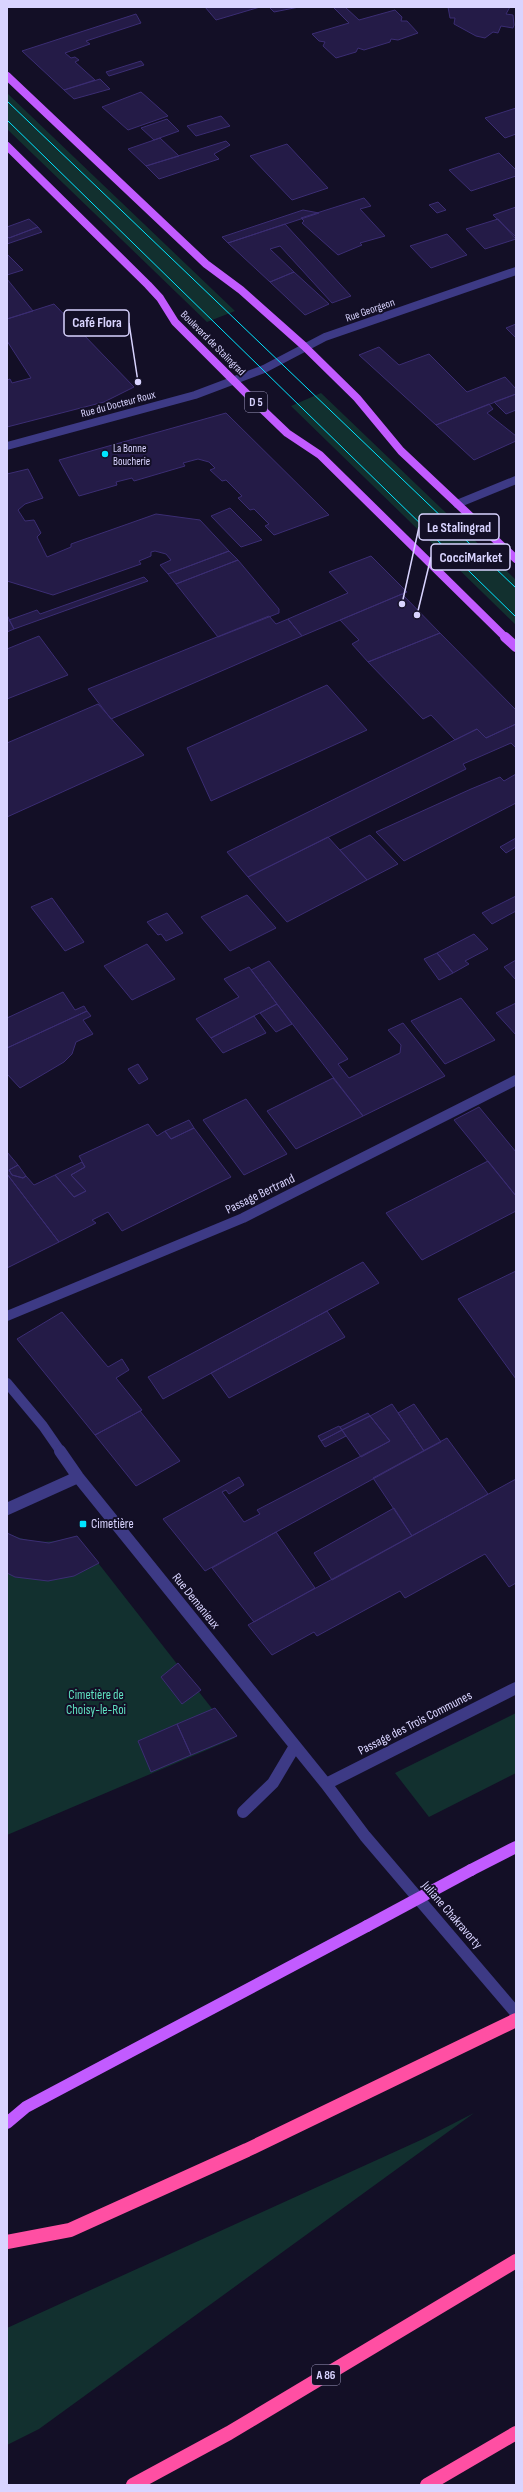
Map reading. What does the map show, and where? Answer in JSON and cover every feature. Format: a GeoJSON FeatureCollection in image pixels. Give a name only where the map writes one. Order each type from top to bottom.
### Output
{"type":"FeatureCollection","features":[{"type":"Feature","properties":{"kind":"highway"},"geometry":{"type":"LineString","coordinates":[[7,2242],[70,2230],[247,2150],[516,2020]]}},
{"type":"Feature","properties":{"kind":"highway","name":"A 86"},"geometry":{"type":"LineString","coordinates":[[133,2485],[229,2433],[516,2262]]}},
{"type":"Feature","properties":{"kind":"highway"},"geometry":{"type":"LineString","coordinates":[[427,2485],[516,2433]]}},
{"type":"Feature","properties":{"kind":"main road"},"geometry":{"type":"LineString","coordinates":[[7,76],[206,264],[241,290],[304,346],[357,398],[401,451],[516,559]]}},
{"type":"Feature","properties":{"kind":"main road","name":"Boulevard de Stalingrad"},"geometry":{"type":"LineString","coordinates":[[7,146],[148,285],[160,298],[175,322],[281,427],[320,455],[516,647]]}},
{"type":"Feature","properties":{"kind":"main road"},"geometry":{"type":"LineString","coordinates":[[7,2123],[26,2107],[516,1847]]}},
{"type":"Feature","properties":{"kind":"street","name":"Rue Georgeon"},"geometry":{"type":"LineString","coordinates":[[234,380],[264,368],[304,346],[516,271]]}},
{"type":"Feature","properties":{"kind":"street","name":"Rue du Docteur Roux"},"geometry":{"type":"LineString","coordinates":[[7,446],[195,395],[234,380]]}},
{"type":"Feature","properties":{"kind":"street"},"geometry":{"type":"LineString","coordinates":[[457,504],[516,480]]}},
{"type":"Feature","properties":{"kind":"street","name":"Passage Bertrand"},"geometry":{"type":"LineString","coordinates":[[7,1316],[243,1218],[516,1080]]}},
{"type":"Feature","properties":{"kind":"street","name":"Rue Demanieux"},"geometry":{"type":"LineString","coordinates":[[7,1383],[43,1426],[78,1476],[326,1784],[365,1836]]}},
{"type":"Feature","properties":{"kind":"street"},"geometry":{"type":"LineString","coordinates":[[7,1509],[78,1476]]}},
{"type":"Feature","properties":{"kind":"street","name":"Passage des Trois Communes"},"geometry":{"type":"LineString","coordinates":[[326,1784],[516,1688]]}},
{"type":"Feature","properties":{"kind":"street"},"geometry":{"type":"LineString","coordinates":[[243,1812],[273,1783],[295,1746]]}},
{"type":"Feature","properties":{"kind":"street","name":"Juliane Chakravorty"},"geometry":{"type":"LineString","coordinates":[[365,1836],[516,2013]]}},
{"type":"Feature","properties":{"kind":"green space"},"geometry":{"type":"Polygon","coordinates":[[[7,93],[235,311],[207,322],[7,129],[7,93]]]}},
{"type":"Feature","properties":{"kind":"green space"},"geometry":{"type":"Polygon","coordinates":[[[321,393],[516,580],[516,625],[291,406],[321,393]]]}},
{"type":"Feature","properties":{"kind":"green space","name":"Cimetière de Choisy-le-Roi"},"geometry":{"type":"Polygon","coordinates":[[[7,1533],[16,1537],[42,1542],[68,1539],[77,1536],[235,1738],[7,1835],[7,1533]]]}},
{"type":"Feature","properties":{"kind":"green space"},"geometry":{"type":"Polygon","coordinates":[[[516,1713],[516,1773],[429,1817],[395,1773],[516,1713]]]}},
{"type":"Feature","properties":{"kind":"green space"},"geometry":{"type":"Polygon","coordinates":[[[474,2113],[39,2429],[7,2445],[7,2328],[423,2139],[474,2113]]]}},
{"type":"Feature","properties":{"kind":"building"},"geometry":{"type":"Polygon","coordinates":[[[205,7],[260,7],[216,20],[205,7]]]}},
{"type":"Feature","properties":{"kind":"building"},"geometry":{"type":"Polygon","coordinates":[[[269,7],[299,7],[274,12],[269,7]]]}},
{"type":"Feature","properties":{"kind":"building"},"geometry":{"type":"Polygon","coordinates":[[[333,7],[345,7],[359,20],[395,10],[402,17],[401,21],[407,21],[418,33],[398,40],[391,39],[390,42],[364,50],[358,48],[356,52],[336,58],[323,46],[325,42],[319,41],[312,34],[349,23],[333,7]]]}},
{"type":"Feature","properties":{"kind":"building"},"geometry":{"type":"Polygon","coordinates":[[[448,7],[510,7],[506,14],[513,15],[514,25],[513,28],[501,26],[498,33],[493,32],[485,38],[476,36],[454,24],[455,18],[450,18],[448,7]]]}},
{"type":"Feature","properties":{"kind":"building"},"geometry":{"type":"Polygon","coordinates":[[[136,14],[141,23],[86,41],[90,44],[65,53],[71,58],[75,57],[79,60],[75,62],[95,80],[64,90],[22,51],[136,14]]]}},
{"type":"Feature","properties":{"kind":"building"},"geometry":{"type":"Polygon","coordinates":[[[141,61],[144,65],[109,76],[106,72],[141,61]]]}},
{"type":"Feature","properties":{"kind":"building"},"geometry":{"type":"Polygon","coordinates":[[[100,79],[110,89],[74,99],[64,90],[100,79]]]}},
{"type":"Feature","properties":{"kind":"building"},"geometry":{"type":"Polygon","coordinates":[[[141,92],[168,116],[128,130],[102,107],[141,92]]]}},
{"type":"Feature","properties":{"kind":"building"},"geometry":{"type":"Polygon","coordinates":[[[516,108],[516,134],[505,138],[485,118],[516,108]]]}},
{"type":"Feature","properties":{"kind":"building"},"geometry":{"type":"Polygon","coordinates":[[[221,116],[230,126],[196,136],[187,126],[221,116]]]}},
{"type":"Feature","properties":{"kind":"building"},"geometry":{"type":"Polygon","coordinates":[[[167,119],[179,131],[154,140],[141,128],[167,119]]]}},
{"type":"Feature","properties":{"kind":"building"},"geometry":{"type":"Polygon","coordinates":[[[160,138],[179,156],[146,166],[128,149],[160,138]]]}},
{"type":"Feature","properties":{"kind":"building"},"geometry":{"type":"Polygon","coordinates":[[[226,141],[230,145],[214,154],[219,159],[159,179],[146,166],[226,141]]]}},
{"type":"Feature","properties":{"kind":"building"},"geometry":{"type":"Polygon","coordinates":[[[287,144],[328,188],[292,200],[250,156],[287,144]]]}},
{"type":"Feature","properties":{"kind":"building"},"geometry":{"type":"Polygon","coordinates":[[[499,153],[516,170],[516,176],[471,191],[449,170],[499,153]]]}},
{"type":"Feature","properties":{"kind":"building"},"geometry":{"type":"Polygon","coordinates":[[[364,198],[371,206],[360,209],[385,236],[360,243],[362,245],[338,255],[302,223],[304,221],[301,218],[364,198]]]}},
{"type":"Feature","properties":{"kind":"building"},"geometry":{"type":"Polygon","coordinates":[[[438,202],[446,210],[437,213],[429,205],[438,202]]]}},
{"type":"Feature","properties":{"kind":"building"},"geometry":{"type":"Polygon","coordinates":[[[516,207],[516,237],[493,215],[516,207]]]}},
{"type":"Feature","properties":{"kind":"building"},"geometry":{"type":"Polygon","coordinates":[[[303,210],[319,213],[228,243],[222,237],[303,210]]]}},
{"type":"Feature","properties":{"kind":"building"},"geometry":{"type":"Polygon","coordinates":[[[29,219],[38,227],[9,238],[7,236],[7,227],[29,219]]]}},
{"type":"Feature","properties":{"kind":"building"},"geometry":{"type":"Polygon","coordinates":[[[498,219],[516,239],[485,249],[466,229],[498,219]]]}},
{"type":"Feature","properties":{"kind":"building"},"geometry":{"type":"Polygon","coordinates":[[[285,224],[351,296],[332,303],[280,246],[270,249],[294,272],[270,282],[228,243],[285,224]]]}},
{"type":"Feature","properties":{"kind":"building"},"geometry":{"type":"Polygon","coordinates":[[[38,227],[42,232],[7,244],[7,236],[9,238],[38,227]]]}},
{"type":"Feature","properties":{"kind":"building"},"geometry":{"type":"Polygon","coordinates":[[[447,234],[467,255],[431,268],[410,246],[447,234]]]}},
{"type":"Feature","properties":{"kind":"building"},"geometry":{"type":"Polygon","coordinates":[[[7,254],[23,270],[7,275],[7,254]]]}},
{"type":"Feature","properties":{"kind":"building"},"geometry":{"type":"Polygon","coordinates":[[[294,272],[329,304],[305,315],[270,282],[294,272]]]}},
{"type":"Feature","properties":{"kind":"building"},"geometry":{"type":"Polygon","coordinates":[[[7,279],[33,311],[7,319],[7,279]]]}},
{"type":"Feature","properties":{"kind":"building"},"geometry":{"type":"Polygon","coordinates":[[[54,304],[134,387],[104,402],[7,427],[7,380],[10,379],[12,383],[31,378],[7,341],[7,319],[54,304]]]}},
{"type":"Feature","properties":{"kind":"building"},"geometry":{"type":"Polygon","coordinates":[[[516,324],[516,338],[506,328],[516,324]]]}},
{"type":"Feature","properties":{"kind":"building"},"geometry":{"type":"Polygon","coordinates":[[[379,347],[399,365],[429,354],[467,392],[505,377],[516,389],[516,394],[436,425],[359,355],[379,347]]]}},
{"type":"Feature","properties":{"kind":"building"},"geometry":{"type":"Polygon","coordinates":[[[516,394],[516,410],[506,414],[494,402],[516,394]]]}},
{"type":"Feature","properties":{"kind":"building"},"geometry":{"type":"Polygon","coordinates":[[[489,404],[493,409],[487,413],[516,436],[516,441],[474,460],[436,425],[489,404]]]}},
{"type":"Feature","properties":{"kind":"building"},"geometry":{"type":"Polygon","coordinates":[[[226,413],[329,515],[274,535],[265,526],[269,524],[254,509],[250,510],[238,498],[242,496],[226,480],[222,481],[210,470],[215,468],[209,462],[198,459],[183,463],[185,466],[134,481],[132,478],[116,482],[117,485],[79,496],[59,460],[226,413]]]}},
{"type":"Feature","properties":{"kind":"building"},"geometry":{"type":"Polygon","coordinates":[[[28,469],[43,498],[25,504],[18,510],[25,521],[34,520],[41,533],[37,537],[47,557],[71,547],[71,544],[156,514],[200,520],[229,551],[168,574],[160,565],[171,560],[166,554],[155,551],[151,552],[151,556],[139,561],[141,564],[53,595],[7,581],[7,474],[28,469]]]}},
{"type":"Feature","properties":{"kind":"building"},"geometry":{"type":"Polygon","coordinates":[[[230,508],[262,540],[241,547],[211,516],[230,508]]]}},
{"type":"Feature","properties":{"kind":"building"},"geometry":{"type":"Polygon","coordinates":[[[229,551],[238,560],[176,584],[168,574],[229,551]]]}},
{"type":"Feature","properties":{"kind":"building"},"geometry":{"type":"Polygon","coordinates":[[[371,556],[407,592],[302,636],[288,619],[348,593],[329,572],[371,556]]]}},
{"type":"Feature","properties":{"kind":"building"},"geometry":{"type":"Polygon","coordinates":[[[238,560],[279,609],[279,613],[218,637],[176,584],[238,560]]]}},
{"type":"Feature","properties":{"kind":"building"},"geometry":{"type":"Polygon","coordinates":[[[144,577],[148,581],[14,629],[9,620],[37,610],[40,614],[144,577]]]}},
{"type":"Feature","properties":{"kind":"building"},"geometry":{"type":"Polygon","coordinates":[[[402,594],[440,633],[368,662],[352,644],[359,640],[340,620],[402,594]]]}},
{"type":"Feature","properties":{"kind":"building"},"geometry":{"type":"Polygon","coordinates":[[[7,615],[14,629],[7,632],[7,615]]]}},
{"type":"Feature","properties":{"kind":"building"},"geometry":{"type":"Polygon","coordinates":[[[269,616],[276,624],[288,619],[302,636],[111,719],[88,689],[269,616]]]}},
{"type":"Feature","properties":{"kind":"building"},"geometry":{"type":"Polygon","coordinates":[[[440,633],[516,710],[516,724],[486,738],[477,729],[455,740],[431,715],[423,719],[368,662],[440,633]]]}},
{"type":"Feature","properties":{"kind":"building"},"geometry":{"type":"Polygon","coordinates":[[[39,636],[68,675],[7,699],[7,649],[39,636]]]}},
{"type":"Feature","properties":{"kind":"building"},"geometry":{"type":"Polygon","coordinates":[[[327,685],[367,730],[211,801],[187,748],[327,685]]]}},
{"type":"Feature","properties":{"kind":"building"},"geometry":{"type":"Polygon","coordinates":[[[98,704],[144,755],[7,817],[7,743],[98,704]]]}},
{"type":"Feature","properties":{"kind":"building"},"geometry":{"type":"Polygon","coordinates":[[[516,724],[516,748],[511,743],[463,764],[466,769],[248,877],[227,852],[477,729],[486,738],[516,724]]]}},
{"type":"Feature","properties":{"kind":"building"},"geometry":{"type":"Polygon","coordinates":[[[516,774],[516,803],[404,861],[376,832],[471,789],[500,777],[504,781],[516,774]]]}},
{"type":"Feature","properties":{"kind":"building"},"geometry":{"type":"Polygon","coordinates":[[[370,835],[398,864],[367,880],[340,850],[370,835]]]}},
{"type":"Feature","properties":{"kind":"building"},"geometry":{"type":"Polygon","coordinates":[[[328,837],[367,880],[287,922],[248,877],[328,837]]]}},
{"type":"Feature","properties":{"kind":"building"},"geometry":{"type":"Polygon","coordinates":[[[516,838],[516,847],[506,853],[500,847],[516,838]]]}},
{"type":"Feature","properties":{"kind":"building"},"geometry":{"type":"Polygon","coordinates":[[[247,895],[276,928],[230,951],[201,917],[247,895]]]}},
{"type":"Feature","properties":{"kind":"building"},"geometry":{"type":"Polygon","coordinates":[[[516,896],[516,911],[492,924],[482,913],[516,896]]]}},
{"type":"Feature","properties":{"kind":"building"},"geometry":{"type":"Polygon","coordinates":[[[52,898],[84,942],[65,951],[31,907],[52,898]]]}},
{"type":"Feature","properties":{"kind":"building"},"geometry":{"type":"Polygon","coordinates":[[[167,913],[183,933],[166,941],[161,934],[158,935],[147,922],[167,913]]]}},
{"type":"Feature","properties":{"kind":"building"},"geometry":{"type":"Polygon","coordinates":[[[474,934],[488,949],[465,961],[469,964],[453,973],[437,953],[474,934]]]}},
{"type":"Feature","properties":{"kind":"building"},"geometry":{"type":"Polygon","coordinates":[[[147,944],[175,979],[132,1000],[104,966],[147,944]]]}},
{"type":"Feature","properties":{"kind":"building"},"geometry":{"type":"Polygon","coordinates":[[[437,953],[453,973],[439,980],[424,959],[437,953]]]}},
{"type":"Feature","properties":{"kind":"building"},"geometry":{"type":"Polygon","coordinates":[[[516,960],[516,980],[504,967],[516,960]]]}},
{"type":"Feature","properties":{"kind":"building"},"geometry":{"type":"Polygon","coordinates":[[[269,961],[348,1059],[338,1064],[349,1078],[400,1053],[401,1045],[388,1030],[403,1023],[445,1076],[363,1116],[251,970],[269,961]]]}},
{"type":"Feature","properties":{"kind":"building"},"geometry":{"type":"Polygon","coordinates":[[[249,967],[277,1004],[211,1038],[196,1019],[239,997],[224,979],[249,967]]]}},
{"type":"Feature","properties":{"kind":"building"},"geometry":{"type":"Polygon","coordinates":[[[63,992],[75,1010],[84,1006],[87,1011],[7,1048],[7,1018],[63,992]]]}},
{"type":"Feature","properties":{"kind":"building"},"geometry":{"type":"Polygon","coordinates":[[[461,998],[495,1040],[445,1064],[411,1021],[461,998]]]}},
{"type":"Feature","properties":{"kind":"building"},"geometry":{"type":"Polygon","coordinates":[[[516,1003],[516,1035],[496,1013],[516,1003]]]}},
{"type":"Feature","properties":{"kind":"building"},"geometry":{"type":"Polygon","coordinates":[[[277,1004],[292,1024],[276,1032],[260,1013],[277,1004]]]}},
{"type":"Feature","properties":{"kind":"building"},"geometry":{"type":"Polygon","coordinates":[[[87,1011],[91,1016],[83,1020],[93,1034],[76,1042],[72,1054],[64,1062],[20,1088],[7,1074],[7,1048],[87,1011]]]}},
{"type":"Feature","properties":{"kind":"building"},"geometry":{"type":"Polygon","coordinates":[[[254,1016],[266,1033],[223,1053],[211,1038],[254,1016]]]}},
{"type":"Feature","properties":{"kind":"building"},"geometry":{"type":"Polygon","coordinates":[[[138,1064],[148,1079],[139,1084],[128,1069],[138,1064]]]}},
{"type":"Feature","properties":{"kind":"building"},"geometry":{"type":"Polygon","coordinates":[[[333,1078],[363,1116],[296,1149],[267,1111],[333,1078]]]}},
{"type":"Feature","properties":{"kind":"building"},"geometry":{"type":"Polygon","coordinates":[[[246,1099],[287,1154],[244,1175],[203,1120],[246,1099]]]}},
{"type":"Feature","properties":{"kind":"building"},"geometry":{"type":"Polygon","coordinates":[[[479,1107],[516,1152],[516,1196],[454,1120],[479,1107]]]}},
{"type":"Feature","properties":{"kind":"building"},"geometry":{"type":"Polygon","coordinates":[[[189,1120],[194,1128],[171,1139],[165,1131],[189,1120]]]}},
{"type":"Feature","properties":{"kind":"building"},"geometry":{"type":"Polygon","coordinates":[[[148,1124],[157,1136],[165,1131],[171,1139],[194,1128],[231,1177],[122,1231],[108,1212],[92,1220],[96,1223],[59,1242],[7,1174],[7,1152],[18,1165],[9,1170],[12,1175],[23,1178],[26,1176],[34,1185],[55,1175],[74,1197],[86,1191],[71,1175],[85,1167],[79,1156],[148,1124]]]}},
{"type":"Feature","properties":{"kind":"building"},"geometry":{"type":"Polygon","coordinates":[[[488,1161],[516,1196],[516,1211],[422,1260],[386,1213],[488,1161]]]}},
{"type":"Feature","properties":{"kind":"building"},"geometry":{"type":"Polygon","coordinates":[[[82,1162],[85,1167],[71,1175],[86,1191],[74,1197],[55,1175],[82,1162]]]}},
{"type":"Feature","properties":{"kind":"building"},"geometry":{"type":"Polygon","coordinates":[[[18,1165],[26,1176],[23,1178],[12,1175],[9,1170],[18,1165]]]}},
{"type":"Feature","properties":{"kind":"building"},"geometry":{"type":"Polygon","coordinates":[[[7,1174],[59,1242],[7,1268],[7,1174]]]}},
{"type":"Feature","properties":{"kind":"building"},"geometry":{"type":"Polygon","coordinates":[[[363,1262],[379,1283],[163,1399],[148,1377],[363,1262]]]}},
{"type":"Feature","properties":{"kind":"building"},"geometry":{"type":"Polygon","coordinates":[[[516,1271],[516,1379],[458,1299],[516,1271]]]}},
{"type":"Feature","properties":{"kind":"building"},"geometry":{"type":"Polygon","coordinates":[[[327,1311],[345,1337],[229,1398],[211,1373],[327,1311]]]}},
{"type":"Feature","properties":{"kind":"building"},"geometry":{"type":"Polygon","coordinates":[[[62,1312],[108,1367],[122,1359],[129,1370],[116,1378],[142,1410],[95,1435],[17,1339],[62,1312]]]}},
{"type":"Feature","properties":{"kind":"building"},"geometry":{"type":"Polygon","coordinates":[[[392,1404],[424,1451],[205,1571],[163,1519],[239,1477],[244,1485],[229,1494],[226,1490],[222,1492],[244,1522],[260,1514],[257,1510],[390,1441],[370,1416],[392,1404]]]}},
{"type":"Feature","properties":{"kind":"building"},"geometry":{"type":"Polygon","coordinates":[[[414,1404],[441,1442],[424,1451],[398,1413],[414,1404]]]}},
{"type":"Feature","properties":{"kind":"building"},"geometry":{"type":"Polygon","coordinates":[[[140,1411],[180,1461],[136,1486],[95,1435],[140,1411]]]}},
{"type":"Feature","properties":{"kind":"building"},"geometry":{"type":"Polygon","coordinates":[[[368,1413],[370,1416],[342,1430],[340,1427],[368,1413]]]}},
{"type":"Feature","properties":{"kind":"building"},"geometry":{"type":"Polygon","coordinates":[[[370,1416],[390,1441],[361,1457],[342,1430],[370,1416]]]}},
{"type":"Feature","properties":{"kind":"building"},"geometry":{"type":"Polygon","coordinates":[[[339,1426],[342,1430],[321,1441],[318,1436],[339,1426]]]}},
{"type":"Feature","properties":{"kind":"building"},"geometry":{"type":"Polygon","coordinates":[[[342,1430],[346,1436],[325,1447],[321,1441],[342,1430]]]}},
{"type":"Feature","properties":{"kind":"building"},"geometry":{"type":"Polygon","coordinates":[[[447,1438],[488,1494],[412,1536],[373,1478],[447,1438]]]}},
{"type":"Feature","properties":{"kind":"building"},"geometry":{"type":"Polygon","coordinates":[[[516,1479],[516,1583],[509,1587],[485,1554],[405,1598],[400,1591],[317,1636],[314,1632],[272,1655],[248,1625],[516,1479]]]}},
{"type":"Feature","properties":{"kind":"building"},"geometry":{"type":"Polygon","coordinates":[[[394,1508],[412,1536],[332,1580],[314,1553],[394,1508]]]}},
{"type":"Feature","properties":{"kind":"building"},"geometry":{"type":"Polygon","coordinates":[[[276,1532],[315,1588],[254,1622],[212,1568],[276,1532]]]}},
{"type":"Feature","properties":{"kind":"building"},"geometry":{"type":"Polygon","coordinates":[[[7,1533],[20,1539],[49,1543],[77,1536],[99,1563],[74,1576],[48,1581],[15,1577],[7,1573],[7,1533]]]}},
{"type":"Feature","properties":{"kind":"building"},"geometry":{"type":"Polygon","coordinates":[[[178,1663],[201,1690],[182,1704],[161,1677],[178,1663]]]}},
{"type":"Feature","properties":{"kind":"building"},"geometry":{"type":"Polygon","coordinates":[[[215,1708],[237,1736],[191,1755],[177,1724],[215,1708]]]}},
{"type":"Feature","properties":{"kind":"building"},"geometry":{"type":"Polygon","coordinates":[[[177,1724],[191,1755],[151,1772],[138,1741],[177,1724]]]}},
{"type":"Feature","properties":{"kind":"tram line"},"geometry":{"type":"LineString","coordinates":[[7,101],[516,588]]}},
{"type":"Feature","properties":{"kind":"tram line"},"geometry":{"type":"LineString","coordinates":[[7,120],[516,617]]}},
{"type":"Feature","properties":{"kind":"place","name":"Café Flora"},"geometry":{"type":"Point","coordinates":[138,382]}},
{"type":"Feature","properties":{"kind":"place","name":"La Bonne Boucherie"},"geometry":{"type":"Point","coordinates":[105,454]}},
{"type":"Feature","properties":{"kind":"place","name":"Le Stalingrad"},"geometry":{"type":"Point","coordinates":[402,604]}},
{"type":"Feature","properties":{"kind":"place","name":"CocciMarket"},"geometry":{"type":"Point","coordinates":[417,615]}},
{"type":"Feature","properties":{"kind":"place","name":"Cimetière"},"geometry":{"type":"Point","coordinates":[83,1524]}}]}
